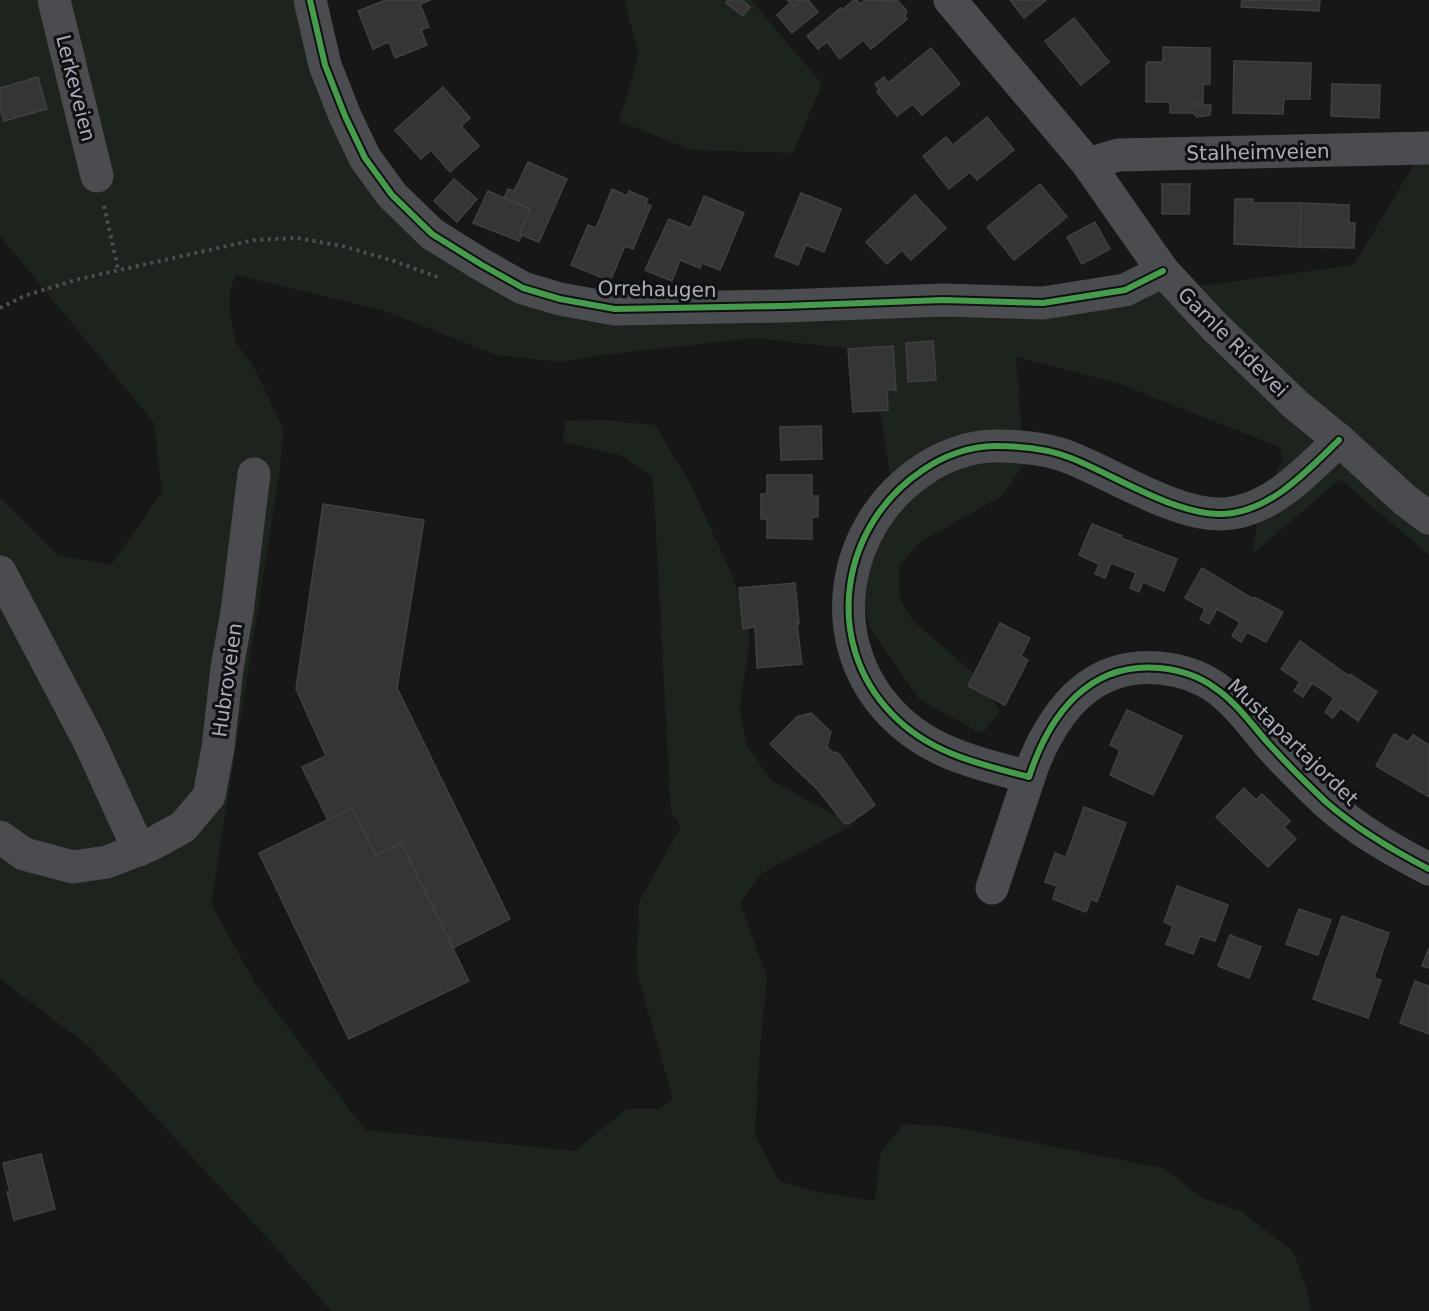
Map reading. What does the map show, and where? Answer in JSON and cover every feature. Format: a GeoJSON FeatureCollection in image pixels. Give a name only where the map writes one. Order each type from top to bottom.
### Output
{"type":"FeatureCollection","features":[{"type":"Feature","properties":{"kind":"street","name":"Lerkeveien"},"geometry":{"type":"LineString","coordinates":[[54,0],[97,176]]}},
{"type":"Feature","properties":{"kind":"street","name":"Orrehaugen"},"geometry":{"type":"LineString","coordinates":[[310,0],[325,65],[345,116],[366,158],[392,195],[432,234],[523,288],[560,299],[615,309],[943,300],[1043,303],[1125,290],[1163,271]]}},
{"type":"Feature","properties":{"kind":"street","name":"Gamle Ridevei"},"geometry":{"type":"LineString","coordinates":[[950,0],[1088,164],[1163,271],[1213,325],[1295,404],[1339,440],[1405,500],[1429,518]]}},
{"type":"Feature","properties":{"kind":"street","name":"Stalheimveien"},"geometry":{"type":"LineString","coordinates":[[1088,164],[1118,156],[1429,148]]}},
{"type":"Feature","properties":{"kind":"street"},"geometry":{"type":"LineString","coordinates":[[1029,777],[967,761],[924,741],[905,728],[886,708],[861,667],[851,638],[849,622],[849,596],[854,565],[859,548],[874,517],[897,489],[933,463],[960,451],[992,446],[1025,447],[1070,457],[1182,506],[1224,514],[1244,511],[1271,500],[1339,440]]}},
{"type":"Feature","properties":{"kind":"street","name":"Hubroveien"},"geometry":{"type":"LineString","coordinates":[[0,837],[24,854],[73,867],[107,862],[139,850],[183,827],[209,796],[218,748],[226,668],[237,612],[254,474]]}},
{"type":"Feature","properties":{"kind":"street"},"geometry":{"type":"LineString","coordinates":[[0,572],[89,741],[139,850]]}},
{"type":"Feature","properties":{"kind":"street","name":"Mustapartajordet"},"geometry":{"type":"LineString","coordinates":[[992,888],[1041,745],[1056,719],[1089,685],[1122,669],[1147,667],[1170,669],[1192,675],[1215,687],[1329,804],[1368,836],[1429,869]]}},
{"type":"Feature","properties":{"kind":"path"},"geometry":{"type":"LineString","coordinates":[[97,176],[118,269]]}},
{"type":"Feature","properties":{"kind":"path"},"geometry":{"type":"LineString","coordinates":[[0,308],[24,296],[118,269],[254,240],[297,238],[342,246],[394,261],[444,280]]}},
{"type":"Feature","properties":{"kind":"shaded area"},"geometry":{"type":"Polygon","coordinates":[[[0,0],[309,0],[349,153],[545,293],[1077,303],[1354,265],[1414,164],[1429,164],[1429,555],[1340,479],[1253,554],[1258,511],[1283,459],[1279,447],[1117,383],[1016,357],[1024,464],[1002,496],[920,542],[899,566],[899,596],[913,621],[984,682],[1000,712],[982,734],[919,699],[869,627],[852,548],[891,484],[872,351],[755,338],[560,362],[496,355],[385,311],[236,275],[230,290],[230,313],[235,341],[256,371],[283,428],[280,470],[211,904],[255,983],[365,1130],[575,1151],[627,1109],[658,1109],[673,1099],[637,973],[639,902],[681,826],[671,812],[653,477],[620,455],[563,442],[565,421],[603,420],[655,425],[690,483],[733,577],[750,635],[740,706],[746,744],[771,780],[853,825],[762,873],[740,903],[767,978],[759,1059],[755,1136],[779,1181],[818,1192],[875,1201],[880,1154],[903,1124],[953,1127],[1163,1168],[1203,1198],[1242,1212],[1293,1251],[1307,1290],[1311,1311],[331,1311],[264,1234],[90,1047],[0,979],[0,497],[58,555],[111,565],[162,492],[154,423],[0,236],[0,0]]]}},
{"type":"Feature","properties":{"kind":"shaded area"},"geometry":{"type":"Polygon","coordinates":[[[624,0],[751,0],[822,84],[793,153],[691,150],[619,121],[639,55],[624,0]]]}},
{"type":"Feature","properties":{"kind":"building"},"geometry":{"type":"Polygon","coordinates":[[[386,0],[431,0],[420,4],[429,27],[421,30],[427,45],[395,58],[389,42],[373,49],[358,11],[386,0]]]}},
{"type":"Feature","properties":{"kind":"building"},"geometry":{"type":"Polygon","coordinates":[[[728,0],[742,0],[750,7],[743,16],[726,3],[728,0]]]}},
{"type":"Feature","properties":{"kind":"building"},"geometry":{"type":"Polygon","coordinates":[[[787,0],[802,0],[795,7],[787,0]]]}},
{"type":"Feature","properties":{"kind":"building"},"geometry":{"type":"Polygon","coordinates":[[[802,0],[808,0],[818,12],[792,33],[777,15],[790,3],[795,7],[802,0]]]}},
{"type":"Feature","properties":{"kind":"building"},"geometry":{"type":"Polygon","coordinates":[[[854,0],[860,4],[865,0],[898,1],[907,11],[905,16],[907,19],[871,49],[863,40],[840,59],[827,42],[818,49],[807,36],[854,0]]]}},
{"type":"Feature","properties":{"kind":"building"},"geometry":{"type":"Polygon","coordinates":[[[1010,0],[1046,0],[1024,18],[1010,0]]]}},
{"type":"Feature","properties":{"kind":"building"},"geometry":{"type":"Polygon","coordinates":[[[1242,0],[1320,0],[1319,11],[1241,7],[1242,0]]]}},
{"type":"Feature","properties":{"kind":"building"},"geometry":{"type":"Polygon","coordinates":[[[1074,18],[1109,62],[1081,85],[1045,41],[1074,18]]]}},
{"type":"Feature","properties":{"kind":"building"},"geometry":{"type":"Polygon","coordinates":[[[1163,47],[1210,48],[1210,84],[1203,84],[1203,103],[1193,103],[1193,105],[1211,105],[1210,115],[1197,117],[1193,113],[1170,113],[1170,102],[1146,102],[1146,65],[1148,62],[1163,62],[1163,47]]]}},
{"type":"Feature","properties":{"kind":"building"},"geometry":{"type":"Polygon","coordinates":[[[931,48],[960,84],[922,115],[913,104],[897,116],[877,92],[879,90],[875,84],[884,77],[888,83],[931,48]]]}},
{"type":"Feature","properties":{"kind":"building"},"geometry":{"type":"Polygon","coordinates":[[[1234,61],[1311,63],[1310,99],[1284,99],[1283,114],[1233,113],[1234,61]]]}},
{"type":"Feature","properties":{"kind":"building"},"geometry":{"type":"Polygon","coordinates":[[[38,77],[47,109],[4,121],[0,109],[0,88],[38,77]]]}},
{"type":"Feature","properties":{"kind":"building"},"geometry":{"type":"Polygon","coordinates":[[[1332,84],[1380,85],[1379,118],[1331,116],[1332,84]]]}},
{"type":"Feature","properties":{"kind":"building"},"geometry":{"type":"Polygon","coordinates":[[[443,87],[470,118],[461,126],[479,146],[450,172],[431,150],[421,159],[395,130],[443,87]]]}},
{"type":"Feature","properties":{"kind":"building"},"geometry":{"type":"Polygon","coordinates":[[[987,117],[1014,150],[977,180],[970,172],[949,189],[923,156],[946,137],[953,145],[987,117]]]}},
{"type":"Feature","properties":{"kind":"building"},"geometry":{"type":"Polygon","coordinates":[[[528,162],[567,179],[539,242],[519,234],[530,209],[504,198],[508,189],[514,191],[528,162]]]}},
{"type":"Feature","properties":{"kind":"building"},"geometry":{"type":"Polygon","coordinates":[[[454,179],[477,199],[457,222],[434,201],[454,179]]]}},
{"type":"Feature","properties":{"kind":"building"},"geometry":{"type":"Polygon","coordinates":[[[1040,184],[1067,217],[1014,260],[987,227],[1040,184]]]}},
{"type":"Feature","properties":{"kind":"building"},"geometry":{"type":"Polygon","coordinates":[[[1162,184],[1190,184],[1189,214],[1162,214],[1162,184]]]}},
{"type":"Feature","properties":{"kind":"building"},"geometry":{"type":"Polygon","coordinates":[[[612,189],[627,196],[629,191],[648,199],[645,203],[651,206],[633,249],[625,246],[610,281],[571,265],[588,225],[596,228],[612,189]]]}},
{"type":"Feature","properties":{"kind":"building"},"geometry":{"type":"Polygon","coordinates":[[[488,191],[530,209],[519,234],[522,235],[519,241],[473,223],[488,191]]]}},
{"type":"Feature","properties":{"kind":"building"},"geometry":{"type":"Polygon","coordinates":[[[801,193],[841,209],[824,252],[806,245],[798,265],[775,256],[801,193]]]}},
{"type":"Feature","properties":{"kind":"building"},"geometry":{"type":"Polygon","coordinates":[[[915,195],[946,228],[911,260],[902,250],[887,264],[866,242],[915,195]]]}},
{"type":"Feature","properties":{"kind":"building"},"geometry":{"type":"Polygon","coordinates":[[[704,196],[744,213],[720,270],[702,263],[700,268],[680,260],[672,281],[645,270],[669,219],[691,228],[704,196]]]}},
{"type":"Feature","properties":{"kind":"building"},"geometry":{"type":"Polygon","coordinates":[[[1235,199],[1253,199],[1253,203],[1301,203],[1300,247],[1234,244],[1235,199]]]}},
{"type":"Feature","properties":{"kind":"building"},"geometry":{"type":"Polygon","coordinates":[[[1301,203],[1349,205],[1349,223],[1355,223],[1354,248],[1300,247],[1301,203]]]}},
{"type":"Feature","properties":{"kind":"building"},"geometry":{"type":"Polygon","coordinates":[[[1095,222],[1110,249],[1082,264],[1067,237],[1095,222]]]}},
{"type":"Feature","properties":{"kind":"building"},"geometry":{"type":"Polygon","coordinates":[[[933,341],[936,380],[908,382],[906,343],[933,341]]]}},
{"type":"Feature","properties":{"kind":"building"},"geometry":{"type":"Polygon","coordinates":[[[893,346],[896,390],[887,390],[888,410],[853,412],[848,349],[893,346]]]}},
{"type":"Feature","properties":{"kind":"building"},"geometry":{"type":"Polygon","coordinates":[[[821,426],[822,459],[781,460],[780,427],[821,426]]]}},
{"type":"Feature","properties":{"kind":"building"},"geometry":{"type":"Polygon","coordinates":[[[767,475],[812,475],[812,496],[818,496],[818,517],[812,517],[812,539],[767,538],[767,519],[761,519],[761,494],[767,494],[767,475]]]}},
{"type":"Feature","properties":{"kind":"building"},"geometry":{"type":"Polygon","coordinates":[[[323,504],[424,520],[397,688],[510,919],[453,948],[401,843],[376,855],[352,808],[328,820],[302,767],[326,756],[296,689],[323,504]]]}},
{"type":"Feature","properties":{"kind":"building"},"geometry":{"type":"Polygon","coordinates":[[[1092,524],[1122,536],[1121,538],[1177,559],[1164,591],[1143,582],[1139,592],[1130,588],[1136,573],[1111,563],[1105,578],[1095,574],[1099,564],[1079,555],[1092,524]]]}},
{"type":"Feature","properties":{"kind":"building"},"geometry":{"type":"Polygon","coordinates":[[[1202,568],[1253,599],[1254,597],[1283,612],[1266,642],[1247,632],[1241,642],[1232,636],[1240,622],[1217,609],[1209,624],[1200,619],[1205,609],[1185,598],[1202,568]]]}},
{"type":"Feature","properties":{"kind":"building"},"geometry":{"type":"Polygon","coordinates":[[[795,583],[802,664],[757,668],[755,627],[743,629],[739,588],[795,583]]]}},
{"type":"Feature","properties":{"kind":"building"},"geometry":{"type":"Polygon","coordinates":[[[1000,623],[1030,638],[1021,656],[1028,660],[1005,705],[968,686],[1000,623]]]}},
{"type":"Feature","properties":{"kind":"building"},"geometry":{"type":"Polygon","coordinates":[[[1300,641],[1349,676],[1350,674],[1377,692],[1358,721],[1340,708],[1333,718],[1325,712],[1334,698],[1312,683],[1303,697],[1294,691],[1300,682],[1281,669],[1300,641]]]}},
{"type":"Feature","properties":{"kind":"building"},"geometry":{"type":"Polygon","coordinates":[[[1127,710],[1182,736],[1153,795],[1110,775],[1120,750],[1110,745],[1127,710]]]}},
{"type":"Feature","properties":{"kind":"building"},"geometry":{"type":"Polygon","coordinates":[[[811,713],[831,732],[827,747],[840,755],[875,805],[850,823],[844,823],[818,790],[770,744],[797,717],[811,713]]]}},
{"type":"Feature","properties":{"kind":"building"},"geometry":{"type":"Polygon","coordinates":[[[1394,734],[1408,742],[1413,735],[1429,745],[1429,797],[1376,766],[1394,734]]]}},
{"type":"Feature","properties":{"kind":"building"},"geometry":{"type":"Polygon","coordinates":[[[1244,788],[1256,800],[1262,794],[1290,821],[1284,827],[1296,839],[1268,867],[1216,817],[1244,788]]]}},
{"type":"Feature","properties":{"kind":"building"},"geometry":{"type":"Polygon","coordinates":[[[1084,807],[1126,823],[1097,902],[1091,899],[1086,912],[1053,899],[1057,886],[1045,882],[1055,853],[1066,857],[1084,807]]]}},
{"type":"Feature","properties":{"kind":"building"},"geometry":{"type":"Polygon","coordinates":[[[352,808],[376,855],[401,843],[469,981],[349,1039],[259,853],[352,808]]]}},
{"type":"Feature","properties":{"kind":"building"},"geometry":{"type":"Polygon","coordinates":[[[1177,886],[1228,905],[1215,941],[1200,936],[1193,954],[1166,944],[1173,926],[1164,922],[1177,886]]]}},
{"type":"Feature","properties":{"kind":"building"},"geometry":{"type":"Polygon","coordinates":[[[1299,909],[1331,920],[1318,955],[1286,944],[1299,909]]]}},
{"type":"Feature","properties":{"kind":"building"},"geometry":{"type":"Polygon","coordinates":[[[1342,916],[1389,933],[1374,978],[1381,980],[1368,1018],[1313,999],[1342,916]]]}},
{"type":"Feature","properties":{"kind":"building"},"geometry":{"type":"Polygon","coordinates":[[[1230,935],[1261,947],[1249,978],[1218,966],[1230,935]]]}},
{"type":"Feature","properties":{"kind":"building"},"geometry":{"type":"Polygon","coordinates":[[[1429,948],[1429,968],[1422,966],[1429,948]]]}},
{"type":"Feature","properties":{"kind":"building"},"geometry":{"type":"Polygon","coordinates":[[[1415,981],[1429,986],[1429,1034],[1400,1023],[1415,981]]]}},
{"type":"Feature","properties":{"kind":"building"},"geometry":{"type":"Polygon","coordinates":[[[41,1154],[55,1209],[14,1220],[3,1163],[41,1154]]]}},
{"type":"Feature","properties":{"kind":"cycle path"},"geometry":{"type":"LineString","coordinates":[[310,0],[325,65],[345,116],[365,158],[392,195],[432,234],[523,288],[560,299],[615,309],[943,300],[1043,303],[1125,290],[1163,271]]}},
{"type":"Feature","properties":{"kind":"cycle path"},"geometry":{"type":"LineString","coordinates":[[1339,440],[1301,477],[1272,498],[1240,512],[1223,514],[1205,513],[1166,502],[1088,465],[1043,450],[1014,446],[986,446],[948,456],[923,470],[895,493],[874,521],[858,552],[850,585],[849,619],[855,653],[870,685],[892,714],[906,727],[938,748],[973,762],[1029,777],[1037,754],[1061,713],[1075,697],[1093,683],[1112,673],[1135,668],[1160,668],[1189,674],[1209,684],[1230,700],[1290,766],[1350,822],[1429,869]]}}]}
